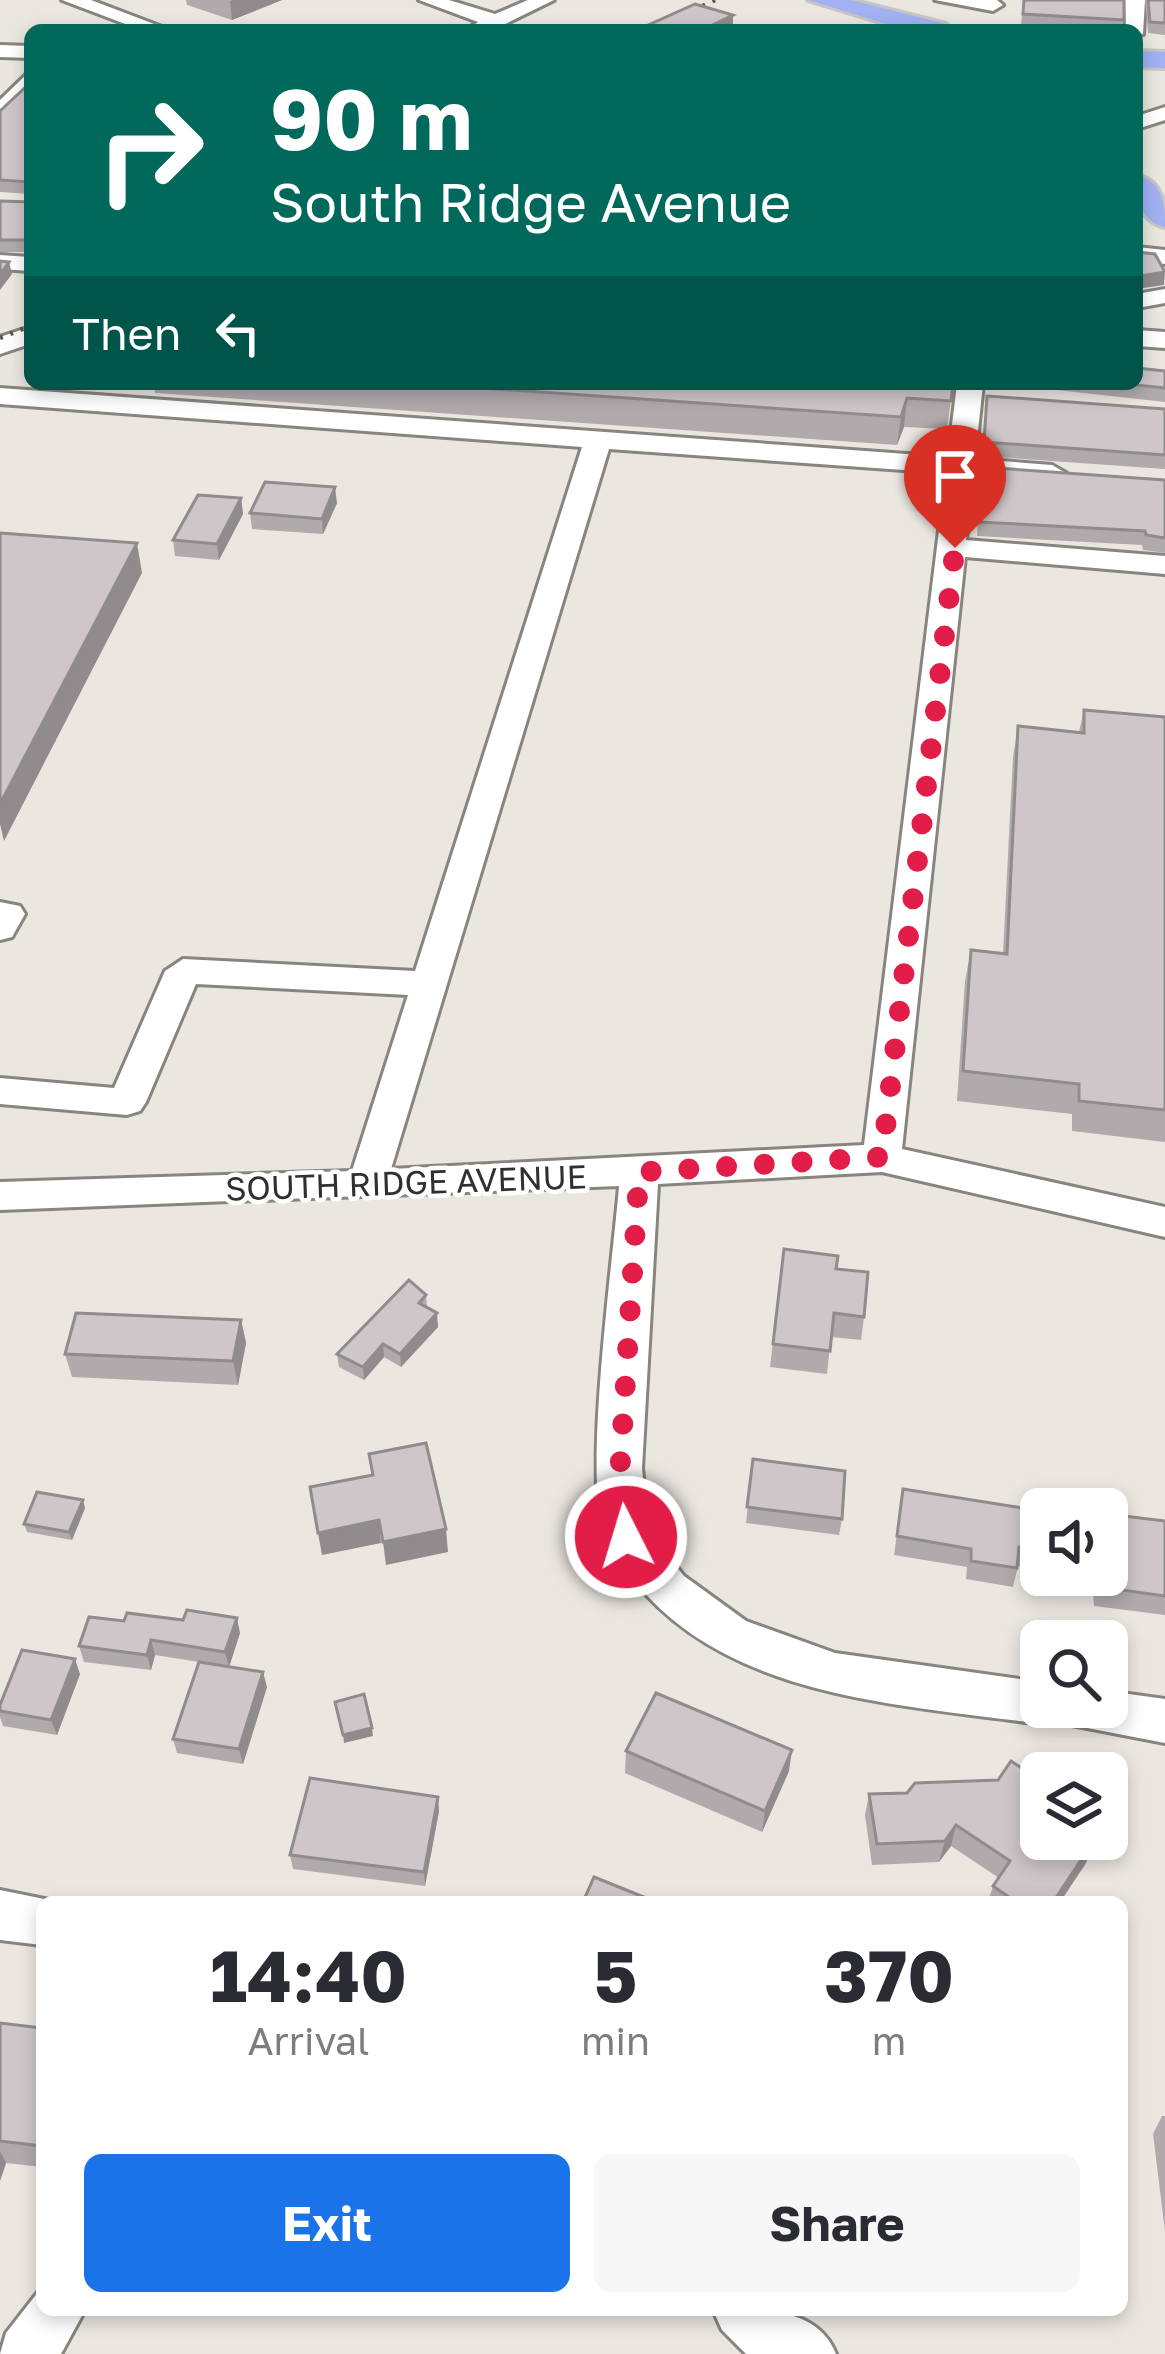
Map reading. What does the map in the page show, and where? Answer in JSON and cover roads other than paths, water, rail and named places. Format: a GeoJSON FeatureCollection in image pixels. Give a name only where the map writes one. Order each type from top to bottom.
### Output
{"type":"FeatureCollection","features":[{"type":"Feature","properties":{"kind":"main road"},"geometry":{"type":"LineString","coordinates":[[821,0],[914,24]]}},
{"type":"Feature","properties":{"kind":"street"},"geometry":{"type":"LineString","coordinates":[[72,0],[143,24]]}},
{"type":"Feature","properties":{"kind":"street"},"geometry":{"type":"LineString","coordinates":[[90,24],[147,0]]}},
{"type":"Feature","properties":{"kind":"street"},"geometry":{"type":"LineString","coordinates":[[429,0],[481,24]]}},
{"type":"Feature","properties":{"kind":"street"},"geometry":{"type":"LineString","coordinates":[[490,24],[544,0]]}},
{"type":"Feature","properties":{"kind":"street"},"geometry":{"type":"LineString","coordinates":[[945,0],[993,2]]}},
{"type":"Feature","properties":{"kind":"street"},"geometry":{"type":"LineString","coordinates":[[5,122],[24,88]]}},
{"type":"Feature","properties":{"kind":"street"},"geometry":{"type":"LineString","coordinates":[[882,1157],[964,465],[977,393]]}},
{"type":"Feature","properties":{"kind":"street"},"geometry":{"type":"LineString","coordinates":[[0,397],[1076,475]]}},
{"type":"Feature","properties":{"kind":"street"},"geometry":{"type":"LineString","coordinates":[[367,1185],[598,439]]}},
{"type":"Feature","properties":{"kind":"street"},"geometry":{"type":"LineString","coordinates":[[955,548],[1165,565]]}},
{"type":"Feature","properties":{"kind":"street"},"geometry":{"type":"LineString","coordinates":[[0,914],[8,914],[0,929]]}},
{"type":"Feature","properties":{"kind":"street"},"geometry":{"type":"LineString","coordinates":[[0,1091],[128,1102],[183,971],[428,984]]}},
{"type":"Feature","properties":{"kind":"street","name":"SOUTH RIDGE AVENUE"},"geometry":{"type":"LineString","coordinates":[[0,1196],[367,1185],[882,1157],[1165,1222]]}},
{"type":"Feature","properties":{"kind":"street"},"geometry":{"type":"LineString","coordinates":[[639,1172],[620,1468],[626,1537],[668,1590],[730,1635],[835,1674],[1020,1700]]}},
{"type":"Feature","properties":{"kind":"street"},"geometry":{"type":"LineString","coordinates":[[1128,1716],[1165,1721]]}},
{"type":"Feature","properties":{"kind":"street"},"geometry":{"type":"LineString","coordinates":[[0,1915],[36,1919]]}},
{"type":"Feature","properties":{"kind":"street"},"geometry":{"type":"LineString","coordinates":[[27,2354],[52,2316]]}},
{"type":"Feature","properties":{"kind":"street"},"geometry":{"type":"LineString","coordinates":[[748,2316],[769,2336],[807,2354]]}},
{"type":"Feature","properties":{"kind":"railway"},"geometry":{"type":"LineString","coordinates":[[665,24],[715,0]]}},
{"type":"Feature","properties":{"kind":"railway"},"geometry":{"type":"LineString","coordinates":[[0,338],[24,328]]}}]}
